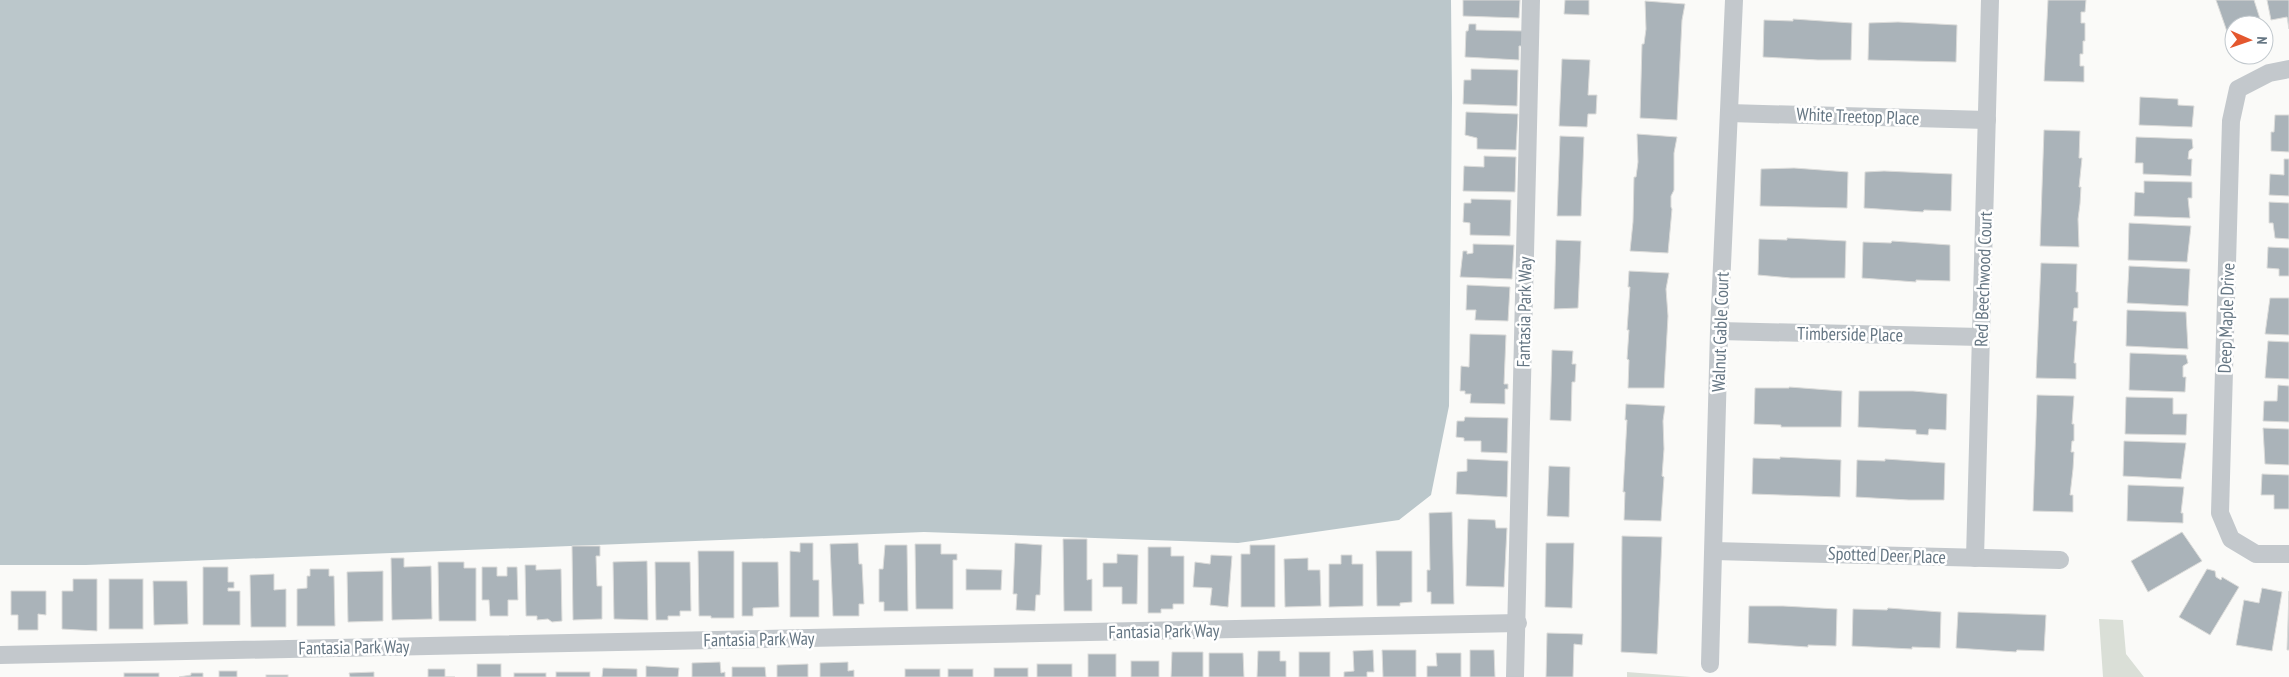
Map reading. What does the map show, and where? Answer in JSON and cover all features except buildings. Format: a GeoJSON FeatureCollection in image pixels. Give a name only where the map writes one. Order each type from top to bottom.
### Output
{"type":"FeatureCollection","features":[{"type":"Feature","properties":{"kind":"street","name":"Fantasia Park Way"},"geometry":{"type":"LineString","coordinates":[[1515,677],[1518,623],[1531,0]]}},
{"type":"Feature","properties":{"kind":"street","name":"Walnut Gable Court"},"geometry":{"type":"LineString","coordinates":[[1710,664],[1719,331],[1734,0]]}},
{"type":"Feature","properties":{"kind":"street","name":"Red Beechwood Court"},"geometry":{"type":"LineString","coordinates":[[1975,558],[1990,0]]}},
{"type":"Feature","properties":{"kind":"street","name":"Deep Maple Drive"},"geometry":{"type":"LineString","coordinates":[[2289,70],[2270,73],[2238,89],[2231,121],[2220,513],[2231,540],[2256,554],[2289,554]]}},
{"type":"Feature","properties":{"kind":"street","name":"White Treetop Place"},"geometry":{"type":"LineString","coordinates":[[1729,113],[1987,120]]}},
{"type":"Feature","properties":{"kind":"street","name":"Timberside Place"},"geometry":{"type":"LineString","coordinates":[[1719,331],[1981,337]]}},
{"type":"Feature","properties":{"kind":"street","name":"Spotted Deer Place"},"geometry":{"type":"LineString","coordinates":[[1714,551],[2060,560]]}},
{"type":"Feature","properties":{"kind":"street","name":"Fantasia Park Way"},"geometry":{"type":"LineString","coordinates":[[0,655],[1518,623]]}},
{"type":"Feature","properties":{"kind":"shaded area"},"geometry":{"type":"Polygon","coordinates":[[[0,0],[1451,0],[1449,406],[1431,495],[1399,520],[1238,543],[924,532],[86,565],[0,565],[0,0]]]}},
{"type":"Feature","properties":{"kind":"shaded area"},"geometry":{"type":"Polygon","coordinates":[[[2099,619],[2123,620],[2126,654],[2144,677],[2103,677],[2099,619]]]}},
{"type":"Feature","properties":{"kind":"shaded area"},"geometry":{"type":"Polygon","coordinates":[[[1627,672],[1691,677],[1627,677],[1627,672]]]}}]}
